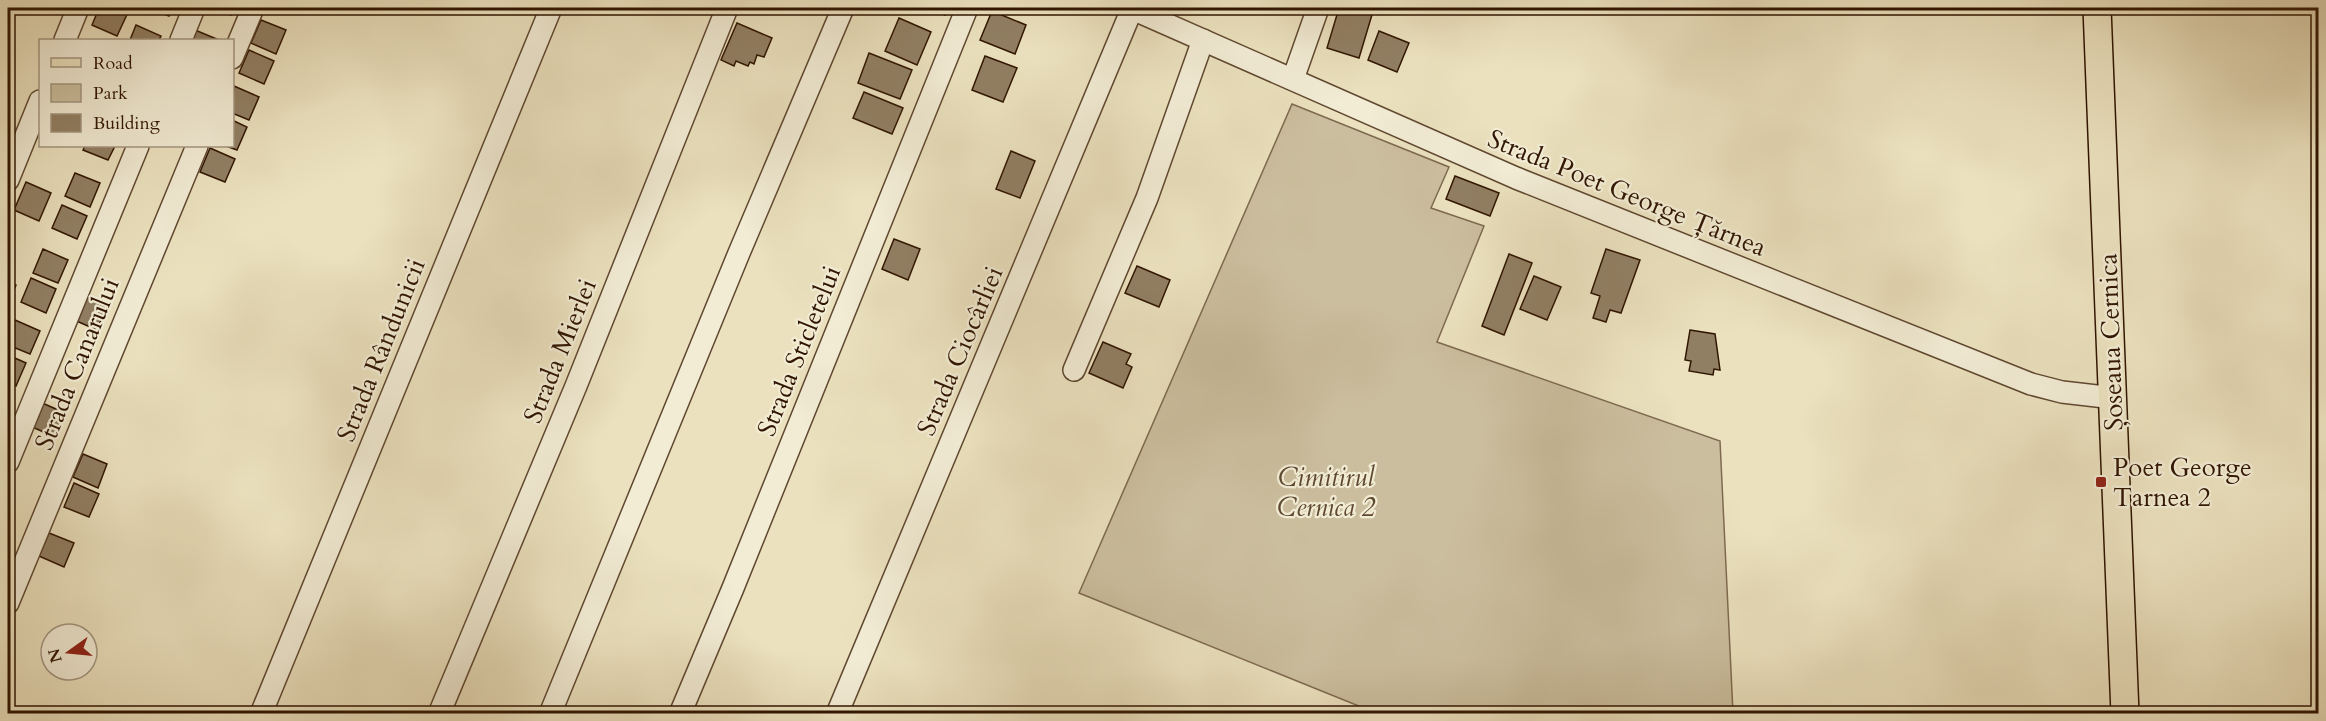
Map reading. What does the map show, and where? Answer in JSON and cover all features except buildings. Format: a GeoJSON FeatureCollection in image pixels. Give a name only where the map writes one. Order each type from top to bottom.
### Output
{"type":"FeatureCollection","features":[{"type":"Feature","properties":{"kind":"main road","name":"Șoseaua Cernica"},"geometry":{"type":"LineString","coordinates":[[2097,8],[2125,714]]}},
{"type":"Feature","properties":{"kind":"street"},"geometry":{"type":"LineString","coordinates":[[64,39],[78,8]]}},
{"type":"Feature","properties":{"kind":"street"},"geometry":{"type":"LineString","coordinates":[[181,39],[194,8]]}},
{"type":"Feature","properties":{"kind":"street"},"geometry":{"type":"LineString","coordinates":[[234,53],[253,8]]}},
{"type":"Feature","properties":{"kind":"street","name":"Strada Rândunicii"},"geometry":{"type":"LineString","coordinates":[[261,714],[551,8]]}},
{"type":"Feature","properties":{"kind":"street","name":"Strada Mierlei"},"geometry":{"type":"LineString","coordinates":[[439,714],[576,386],[727,8]]}},
{"type":"Feature","properties":{"kind":"street"},"geometry":{"type":"LineString","coordinates":[[550,714],[843,8]]}},
{"type":"Feature","properties":{"kind":"street","name":"Strada Sticletelui"},"geometry":{"type":"LineString","coordinates":[[680,714],[967,8]]}},
{"type":"Feature","properties":{"kind":"street","name":"Strada Poet George Țărnea"},"geometry":{"type":"LineString","coordinates":[[1131,8],[1516,178],[2031,384],[2062,392],[2114,398]]}},
{"type":"Feature","properties":{"kind":"street","name":"Strada Ciocârliei"},"geometry":{"type":"LineString","coordinates":[[837,714],[1131,8]]}},
{"type":"Feature","properties":{"kind":"street"},"geometry":{"type":"LineString","coordinates":[[1293,79],[1318,8]]}},
{"type":"Feature","properties":{"kind":"street"},"geometry":{"type":"LineString","coordinates":[[1074,370],[1147,198],[1203,40]]}},
{"type":"Feature","properties":{"kind":"street"},"geometry":{"type":"LineString","coordinates":[[8,180],[39,102]]}},
{"type":"Feature","properties":{"kind":"street"},"geometry":{"type":"LineString","coordinates":[[8,462],[138,147]]}},
{"type":"Feature","properties":{"kind":"street","name":"Strada Canarului"},"geometry":{"type":"LineString","coordinates":[[8,603],[197,147]]}},
{"type":"Feature","properties":{"kind":"green space","name":"Cimitirul Cernica 2"},"geometry":{"type":"Polygon","coordinates":[[[1292,104],[1449,167],[1431,208],[1484,226],[1437,342],[1720,441],[1733,713],[1376,713],[1079,593],[1292,104]]]}},
{"type":"Feature","properties":{"kind":"place","name":"Poet George Tarnea 2"},"geometry":{"type":"Point","coordinates":[2101,482]}}]}
